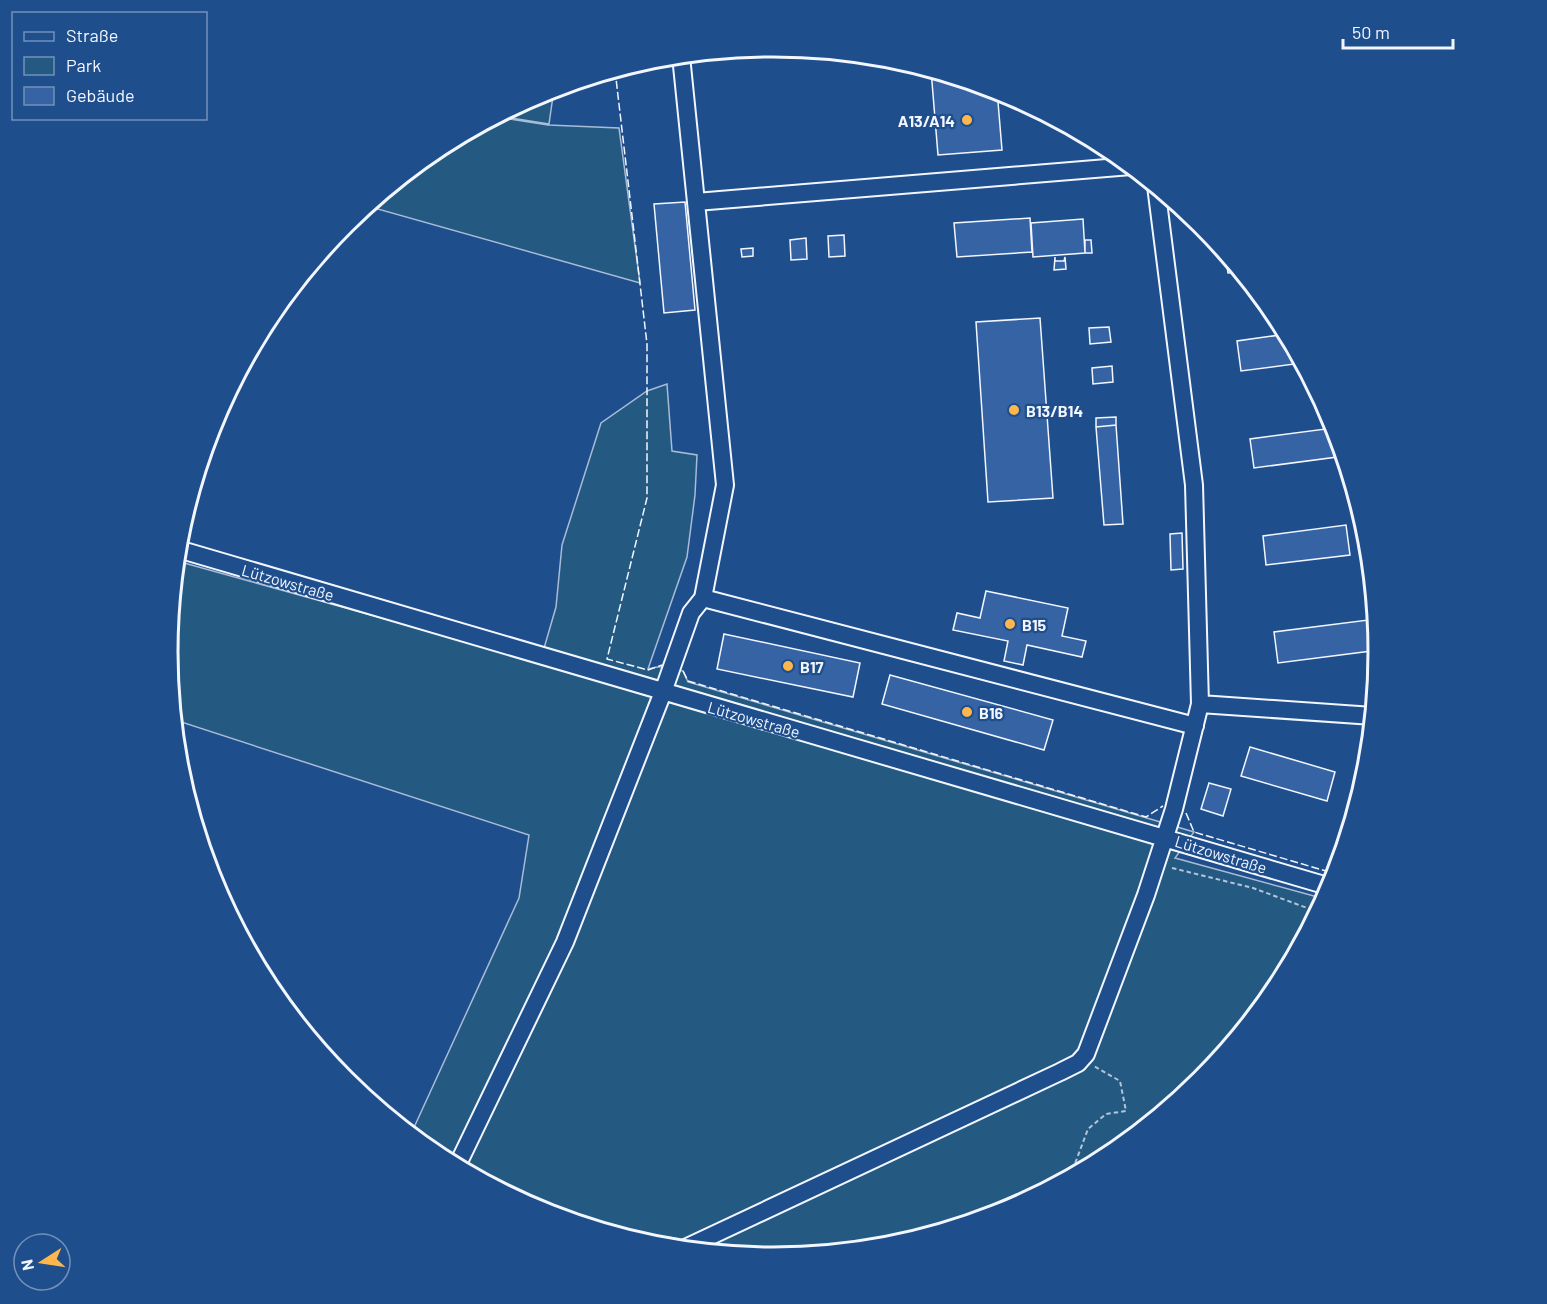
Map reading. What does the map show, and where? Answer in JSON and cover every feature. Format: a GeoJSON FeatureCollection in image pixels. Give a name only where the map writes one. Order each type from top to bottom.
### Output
{"type":"FeatureCollection","features":[{"type":"Feature","properties":{"kind":"street"},"geometry":{"type":"LineString","coordinates":[[461,1158],[565,942],[663,693],[691,613],[703,598],[725,485],[682,64]]}},
{"type":"Feature","properties":{"kind":"street"},"geometry":{"type":"LineString","coordinates":[[696,202],[1118,167]]}},
{"type":"Feature","properties":{"kind":"street"},"geometry":{"type":"LineString","coordinates":[[698,1242],[1060,1072],[1078,1063],[1086,1054],[1165,837],[1200,704],[1194,485],[1158,198]]}},
{"type":"Feature","properties":{"kind":"street","name":"Lützowstraße"},"geometry":{"type":"LineString","coordinates":[[188,552],[1321,884]]}},
{"type":"Feature","properties":{"kind":"street"},"geometry":{"type":"LineString","coordinates":[[703,598],[1195,726]]}},
{"type":"Feature","properties":{"kind":"street"},"geometry":{"type":"LineString","coordinates":[[1200,704],[1364,715]]}},
{"type":"Feature","properties":{"kind":"path"},"geometry":{"type":"LineString","coordinates":[[1156,864],[1253,888],[1310,909]]}},
{"type":"Feature","properties":{"kind":"path"},"geometry":{"type":"LineString","coordinates":[[1075,1165],[1088,1129],[1106,1114],[1126,1111],[1120,1081],[1096,1069],[1086,1054]]}},
{"type":"Feature","properties":{"kind":"green space"},"geometry":{"type":"Polygon","coordinates":[[[552,100],[549,124],[510,118],[552,100]]]}},
{"type":"Feature","properties":{"kind":"green space"},"geometry":{"type":"Polygon","coordinates":[[[508,119],[548,125],[619,128],[640,283],[377,209],[443,157],[508,119]]]}},
{"type":"Feature","properties":{"kind":"green space"},"geometry":{"type":"Polygon","coordinates":[[[667,384],[672,451],[697,455],[695,495],[687,557],[648,669],[666,667],[683,671],[688,682],[1194,832],[1175,858],[1316,896],[1289,950],[1268,983],[1246,1014],[1194,1073],[1136,1124],[1104,1147],[1037,1186],[965,1215],[890,1236],[812,1246],[774,1247],[735,1246],[657,1236],[582,1215],[510,1186],[443,1147],[414,1126],[519,898],[529,835],[183,723],[178,652],[186,563],[540,662],[556,607],[562,545],[601,423],[647,391],[667,384]]]}},
{"type":"Feature","properties":{"kind":"building","name":"A13/A14"},"geometry":{"type":"Polygon","coordinates":[[[932,78],[998,101],[1002,150],[938,155],[932,78]]]}},
{"type":"Feature","properties":{"kind":"building"},"geometry":{"type":"Polygon","coordinates":[[[685,202],[695,310],[664,313],[654,204],[685,202]]]}},
{"type":"Feature","properties":{"kind":"building"},"geometry":{"type":"Polygon","coordinates":[[[1030,218],[1032,252],[957,257],[954,223],[1030,218]]]}},
{"type":"Feature","properties":{"kind":"building"},"geometry":{"type":"Polygon","coordinates":[[[1083,219],[1085,253],[1033,257],[1031,223],[1083,219]]]}},
{"type":"Feature","properties":{"kind":"building"},"geometry":{"type":"Polygon","coordinates":[[[844,235],[845,256],[829,257],[828,236],[844,235]]]}},
{"type":"Feature","properties":{"kind":"building"},"geometry":{"type":"Polygon","coordinates":[[[806,238],[807,259],[791,260],[790,240],[806,238]]]}},
{"type":"Feature","properties":{"kind":"building"},"geometry":{"type":"Polygon","coordinates":[[[1085,240],[1091,240],[1092,253],[1085,253],[1085,240]]]}},
{"type":"Feature","properties":{"kind":"building"},"geometry":{"type":"Polygon","coordinates":[[[753,248],[753,256],[742,257],[741,249],[753,248]]]}},
{"type":"Feature","properties":{"kind":"building"},"geometry":{"type":"Polygon","coordinates":[[[1055,257],[1055,261],[1064,261],[1065,257],[1066,269],[1054,270],[1055,257]]]}},
{"type":"Feature","properties":{"kind":"building","name":"B13/B14"},"geometry":{"type":"Polygon","coordinates":[[[1040,318],[1053,498],[988,502],[976,322],[1040,318]]]}},
{"type":"Feature","properties":{"kind":"building"},"geometry":{"type":"Polygon","coordinates":[[[1109,327],[1111,342],[1090,344],[1089,328],[1109,327]]]}},
{"type":"Feature","properties":{"kind":"building"},"geometry":{"type":"Polygon","coordinates":[[[1277,335],[1294,364],[1241,371],[1237,341],[1277,335]]]}},
{"type":"Feature","properties":{"kind":"building"},"geometry":{"type":"Polygon","coordinates":[[[1112,366],[1113,382],[1093,384],[1092,368],[1112,366]]]}},
{"type":"Feature","properties":{"kind":"building"},"geometry":{"type":"Polygon","coordinates":[[[1116,417],[1116,425],[1096,427],[1096,418],[1116,417]]]}},
{"type":"Feature","properties":{"kind":"building"},"geometry":{"type":"Polygon","coordinates":[[[1116,425],[1123,524],[1104,525],[1096,427],[1116,425]]]}},
{"type":"Feature","properties":{"kind":"building"},"geometry":{"type":"Polygon","coordinates":[[[1325,429],[1336,457],[1254,468],[1250,439],[1325,429]]]}},
{"type":"Feature","properties":{"kind":"building"},"geometry":{"type":"Polygon","coordinates":[[[1346,525],[1350,555],[1266,565],[1263,536],[1346,525]]]}},
{"type":"Feature","properties":{"kind":"building"},"geometry":{"type":"Polygon","coordinates":[[[1182,533],[1183,569],[1171,570],[1170,534],[1182,533]]]}},
{"type":"Feature","properties":{"kind":"building","name":"B15"},"geometry":{"type":"Polygon","coordinates":[[[986,591],[1068,608],[1062,636],[1086,641],[1082,657],[1027,645],[1023,665],[1004,661],[1008,641],[953,630],[957,613],[980,618],[986,591]]]}},
{"type":"Feature","properties":{"kind":"building"},"geometry":{"type":"Polygon","coordinates":[[[1367,620],[1368,651],[1278,663],[1274,632],[1367,620]]]}},
{"type":"Feature","properties":{"kind":"building","name":"B17"},"geometry":{"type":"Polygon","coordinates":[[[724,634],[860,663],[853,697],[717,669],[724,634]]]}},
{"type":"Feature","properties":{"kind":"building","name":"B16"},"geometry":{"type":"Polygon","coordinates":[[[890,675],[1053,720],[1044,750],[882,704],[890,675]]]}},
{"type":"Feature","properties":{"kind":"building"},"geometry":{"type":"Polygon","coordinates":[[[1250,747],[1335,772],[1327,801],[1241,776],[1250,747]]]}},
{"type":"Feature","properties":{"kind":"building"},"geometry":{"type":"Polygon","coordinates":[[[1209,783],[1231,789],[1223,816],[1201,809],[1209,783]]]}},
{"type":"Feature","properties":{"kind":"fence"},"geometry":{"type":"LineString","coordinates":[[616,78],[647,344],[647,498],[607,659],[648,670],[662,665]]}},
{"type":"Feature","properties":{"kind":"fence"},"geometry":{"type":"LineString","coordinates":[[683,671],[688,681],[1146,817],[1163,806]]}},
{"type":"Feature","properties":{"kind":"fence"},"geometry":{"type":"LineString","coordinates":[[1186,813],[1194,832],[1326,871]]}},
{"type":"Feature","properties":{"kind":"place","name":"A13/A14"},"geometry":{"type":"Point","coordinates":[967,120]}},
{"type":"Feature","properties":{"kind":"place","name":"B13/B14"},"geometry":{"type":"Point","coordinates":[1014,410]}},
{"type":"Feature","properties":{"kind":"place","name":"B15"},"geometry":{"type":"Point","coordinates":[1010,624]}},
{"type":"Feature","properties":{"kind":"place","name":"B17"},"geometry":{"type":"Point","coordinates":[788,666]}},
{"type":"Feature","properties":{"kind":"place","name":"B16"},"geometry":{"type":"Point","coordinates":[967,712]}}]}
